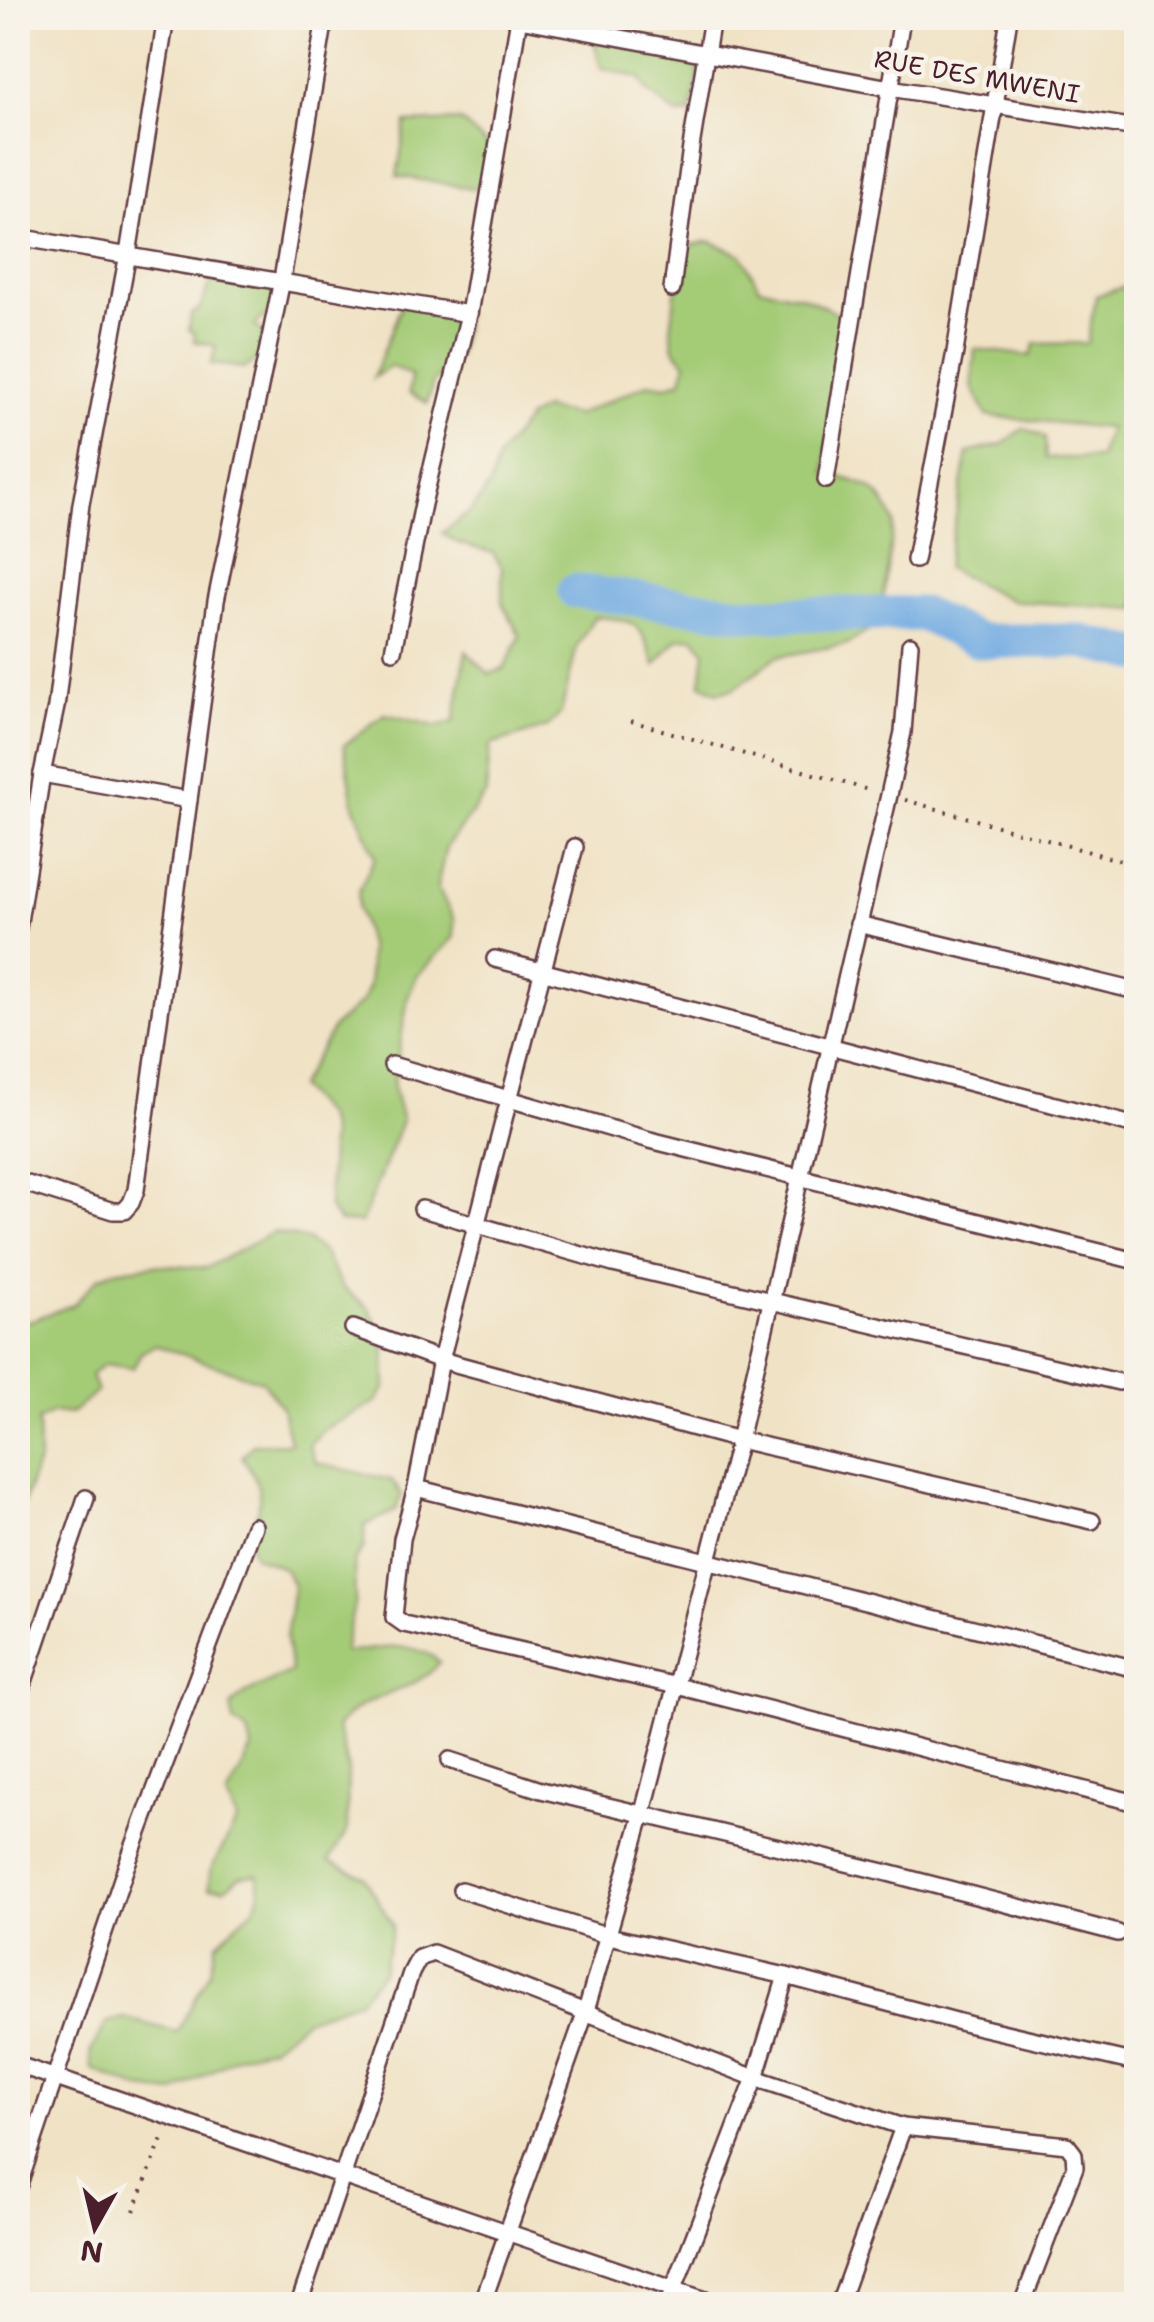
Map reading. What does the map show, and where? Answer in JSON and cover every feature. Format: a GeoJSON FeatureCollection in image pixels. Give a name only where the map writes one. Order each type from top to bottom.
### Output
{"type":"FeatureCollection","features":[{"type":"Feature","properties":{"kind":"street"},"geometry":{"type":"LineString","coordinates":[[18,928],[56,707],[81,504],[128,254],[166,18]]}},
{"type":"Feature","properties":{"kind":"street"},"geometry":{"type":"LineString","coordinates":[[18,1182],[113,1211],[124,1211],[131,1203],[216,601],[282,280],[325,18]]}},
{"type":"Feature","properties":{"kind":"street"},"geometry":{"type":"LineString","coordinates":[[393,651],[423,504],[469,314],[518,18]]}},
{"type":"Feature","properties":{"kind":"street","name":"RUE DES MWENI"},"geometry":{"type":"LineString","coordinates":[[518,18],[890,88],[1136,128]]}},
{"type":"Feature","properties":{"kind":"street"},"geometry":{"type":"LineString","coordinates":[[672,289],[712,18]]}},
{"type":"Feature","properties":{"kind":"street"},"geometry":{"type":"LineString","coordinates":[[826,480],[902,18]]}},
{"type":"Feature","properties":{"kind":"street"},"geometry":{"type":"LineString","coordinates":[[915,560],[955,352],[1009,18]]}},
{"type":"Feature","properties":{"kind":"street"},"geometry":{"type":"LineString","coordinates":[[18,238],[469,314]]}},
{"type":"Feature","properties":{"kind":"street"},"geometry":{"type":"LineString","coordinates":[[482,2304],[586,2011],[708,1562],[831,1049],[902,732],[910,645]]}},
{"type":"Feature","properties":{"kind":"street"},"geometry":{"type":"LineString","coordinates":[[42,774],[189,800]]}},
{"type":"Feature","properties":{"kind":"street"},"geometry":{"type":"LineString","coordinates":[[575,847],[441,1360],[402,1540],[394,1617],[404,1624],[676,1686],[1136,1803]]}},
{"type":"Feature","properties":{"kind":"street"},"geometry":{"type":"LineString","coordinates":[[858,924],[1136,992]]}},
{"type":"Feature","properties":{"kind":"street"},"geometry":{"type":"LineString","coordinates":[[494,959],[1136,1126]]}},
{"type":"Feature","properties":{"kind":"street"},"geometry":{"type":"LineString","coordinates":[[392,1065],[508,1101],[1136,1261]]}},
{"type":"Feature","properties":{"kind":"street"},"geometry":{"type":"LineString","coordinates":[[422,1209],[613,1264],[1119,1382]]}},
{"type":"Feature","properties":{"kind":"street"},"geometry":{"type":"LineString","coordinates":[[353,1328],[441,1360],[739,1440],[1092,1521]]}},
{"type":"Feature","properties":{"kind":"street"},"geometry":{"type":"LineString","coordinates":[[416,1488],[1136,1669]]}},
{"type":"Feature","properties":{"kind":"street"},"geometry":{"type":"LineString","coordinates":[[18,1699],[86,1498]]}},
{"type":"Feature","properties":{"kind":"street"},"geometry":{"type":"LineString","coordinates":[[18,2187],[126,1866],[254,1526]]}},
{"type":"Feature","properties":{"kind":"street"},"geometry":{"type":"LineString","coordinates":[[450,1760],[541,1790],[1118,1933]]}},
{"type":"Feature","properties":{"kind":"street"},"geometry":{"type":"LineString","coordinates":[[461,1890],[608,1936],[1136,2063]]}},
{"type":"Feature","properties":{"kind":"street"},"geometry":{"type":"LineString","coordinates":[[299,2304],[411,1972],[419,1958],[433,1953],[755,2078],[902,2127],[1067,2146],[1074,2154],[1075,2167],[1022,2304]]}},
{"type":"Feature","properties":{"kind":"street"},"geometry":{"type":"LineString","coordinates":[[668,2304],[755,2078],[786,1976]]}},
{"type":"Feature","properties":{"kind":"street"},"geometry":{"type":"LineString","coordinates":[[18,2065],[717,2304]]}},
{"type":"Feature","properties":{"kind":"street"},"geometry":{"type":"LineString","coordinates":[[839,2304],[902,2127]]}},
{"type":"Feature","properties":{"kind":"path"},"geometry":{"type":"LineString","coordinates":[[134,2211],[171,2116]]}},
{"type":"Feature","properties":{"kind":"green space"},"geometry":{"type":"Polygon","coordinates":[[[615,41],[703,56],[690,114],[677,115],[646,90],[640,78],[601,68],[594,42],[615,41]]]}},
{"type":"Feature","properties":{"kind":"green space"},"geometry":{"type":"Polygon","coordinates":[[[461,121],[494,151],[488,191],[397,176],[406,123],[461,121]]]}},
{"type":"Feature","properties":{"kind":"green space"},"geometry":{"type":"Polygon","coordinates":[[[710,241],[742,255],[759,287],[804,297],[844,316],[825,472],[875,492],[894,522],[879,624],[847,644],[776,657],[735,688],[718,692],[701,684],[705,651],[694,637],[677,639],[655,665],[635,626],[594,617],[577,646],[561,713],[548,727],[490,745],[486,794],[446,847],[437,887],[454,919],[454,937],[417,976],[408,996],[393,1087],[402,1121],[361,1223],[339,1222],[329,1208],[330,1133],[326,1117],[298,1087],[334,1026],[362,1002],[369,985],[369,949],[358,907],[359,890],[375,857],[354,805],[344,745],[385,714],[436,726],[454,722],[466,651],[489,674],[504,669],[520,636],[502,603],[502,568],[493,553],[458,543],[442,533],[470,512],[490,485],[498,457],[529,417],[544,409],[577,415],[649,383],[666,386],[682,380],[686,363],[674,349],[671,330],[679,260],[692,245],[710,241]]]}},
{"type":"Feature","properties":{"kind":"green space"},"geometry":{"type":"Polygon","coordinates":[[[213,276],[277,283],[273,318],[263,317],[255,326],[267,335],[263,357],[245,368],[211,364],[216,346],[194,341],[195,334],[189,330],[191,315],[200,308],[213,276]]]}},
{"type":"Feature","properties":{"kind":"green space"},"geometry":{"type":"Polygon","coordinates":[[[1136,283],[1136,609],[1012,601],[946,568],[968,453],[1003,444],[1024,428],[1045,437],[1046,458],[1099,458],[1109,428],[987,416],[972,387],[975,349],[1031,356],[1035,344],[1087,343],[1096,296],[1136,283]]]}},
{"type":"Feature","properties":{"kind":"green space"},"geometry":{"type":"Polygon","coordinates":[[[402,304],[465,315],[458,356],[433,383],[427,403],[409,393],[411,376],[391,366],[373,378],[402,304]]]}},
{"type":"Feature","properties":{"kind":"green space"},"geometry":{"type":"Polygon","coordinates":[[[274,1232],[307,1240],[323,1252],[342,1287],[370,1309],[385,1342],[386,1387],[376,1402],[323,1430],[309,1445],[316,1463],[392,1480],[402,1495],[395,1511],[365,1525],[364,1547],[354,1562],[355,1600],[344,1652],[406,1648],[429,1654],[440,1662],[416,1682],[359,1707],[337,1728],[348,1769],[347,1831],[329,1861],[364,1876],[393,1926],[382,1972],[358,2001],[305,2019],[272,2047],[239,2055],[174,2093],[140,2089],[92,2069],[90,2053],[107,2022],[124,2018],[177,2032],[211,1970],[216,1943],[255,1908],[260,1892],[257,1874],[240,1876],[226,1888],[209,1888],[210,1871],[237,1821],[227,1797],[252,1749],[248,1732],[234,1722],[231,1706],[244,1694],[291,1672],[286,1638],[293,1586],[285,1569],[254,1556],[248,1540],[259,1507],[258,1488],[242,1457],[253,1444],[290,1443],[282,1408],[262,1381],[155,1345],[141,1353],[133,1368],[104,1364],[91,1375],[97,1392],[70,1414],[53,1412],[38,1421],[39,1459],[21,1509],[18,1565],[18,1325],[73,1305],[98,1278],[113,1271],[154,1265],[206,1268],[274,1232]]]}},
{"type":"Feature","properties":{"kind":"waterway"},"geometry":{"type":"LineString","coordinates":[[575,591],[751,614],[922,614],[979,641],[1078,641],[1136,654]]}}]}
